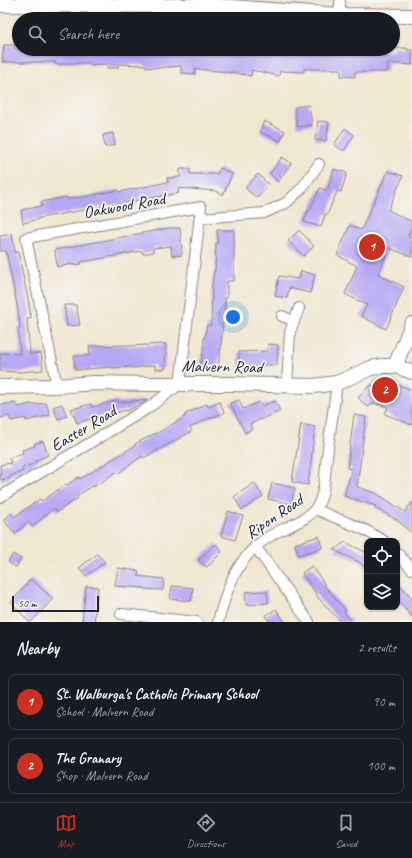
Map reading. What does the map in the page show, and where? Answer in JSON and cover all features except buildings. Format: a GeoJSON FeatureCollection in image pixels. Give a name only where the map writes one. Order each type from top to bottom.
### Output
{"type":"FeatureCollection","features":[{"type":"Feature","properties":{"kind":"street"},"geometry":{"type":"LineString","coordinates":[[340,0],[340,12]]}},
{"type":"Feature","properties":{"kind":"street"},"geometry":{"type":"LineString","coordinates":[[0,5],[215,3],[302,12]]}},
{"type":"Feature","properties":{"kind":"street"},"geometry":{"type":"LineString","coordinates":[[400,16],[412,16]]}},
{"type":"Feature","properties":{"kind":"street"},"geometry":{"type":"LineString","coordinates":[[180,384],[200,218],[264,213],[286,203],[302,188],[319,164]]}},
{"type":"Feature","properties":{"kind":"street","name":"Oakwood Road"},"geometry":{"type":"LineString","coordinates":[[57,386],[26,238],[201,207],[200,218]]}},
{"type":"Feature","properties":{"kind":"street"},"geometry":{"type":"LineString","coordinates":[[286,385],[290,332],[299,308]]}},
{"type":"Feature","properties":{"kind":"street"},"geometry":{"type":"LineString","coordinates":[[282,316],[294,321]]}},
{"type":"Feature","properties":{"kind":"street"},"geometry":{"type":"LineString","coordinates":[[412,324],[395,366],[412,372]]}},
{"type":"Feature","properties":{"kind":"street","name":"Malvern Road"},"geometry":{"type":"LineString","coordinates":[[0,387],[57,386],[93,383],[313,386],[337,383],[371,368],[395,366]]}},
{"type":"Feature","properties":{"kind":"street","name":"Ripon Road"},"geometry":{"type":"LineString","coordinates":[[218,622],[224,599],[237,567],[255,546],[265,538],[310,514],[319,503],[322,492],[337,383]]}},
{"type":"Feature","properties":{"kind":"street","name":"Easter Road"},"geometry":{"type":"LineString","coordinates":[[0,497],[148,408],[180,384]]}},
{"type":"Feature","properties":{"kind":"street"},"geometry":{"type":"LineString","coordinates":[[315,509],[366,530],[379,538]]}},
{"type":"Feature","properties":{"kind":"street"},"geometry":{"type":"LineString","coordinates":[[255,546],[309,622]]}},
{"type":"Feature","properties":{"kind":"street"},"geometry":{"type":"LineString","coordinates":[[400,556],[412,569]]}},
{"type":"Feature","properties":{"kind":"street"},"geometry":{"type":"LineString","coordinates":[[121,614],[196,622]]}},
{"type":"Feature","properties":{"kind":"place","name":"St. Walburga's Catholic Primary School"},"geometry":{"type":"Point","coordinates":[372,247]}},
{"type":"Feature","properties":{"kind":"place","name":"The Granary"},"geometry":{"type":"Point","coordinates":[385,390]}}]}
